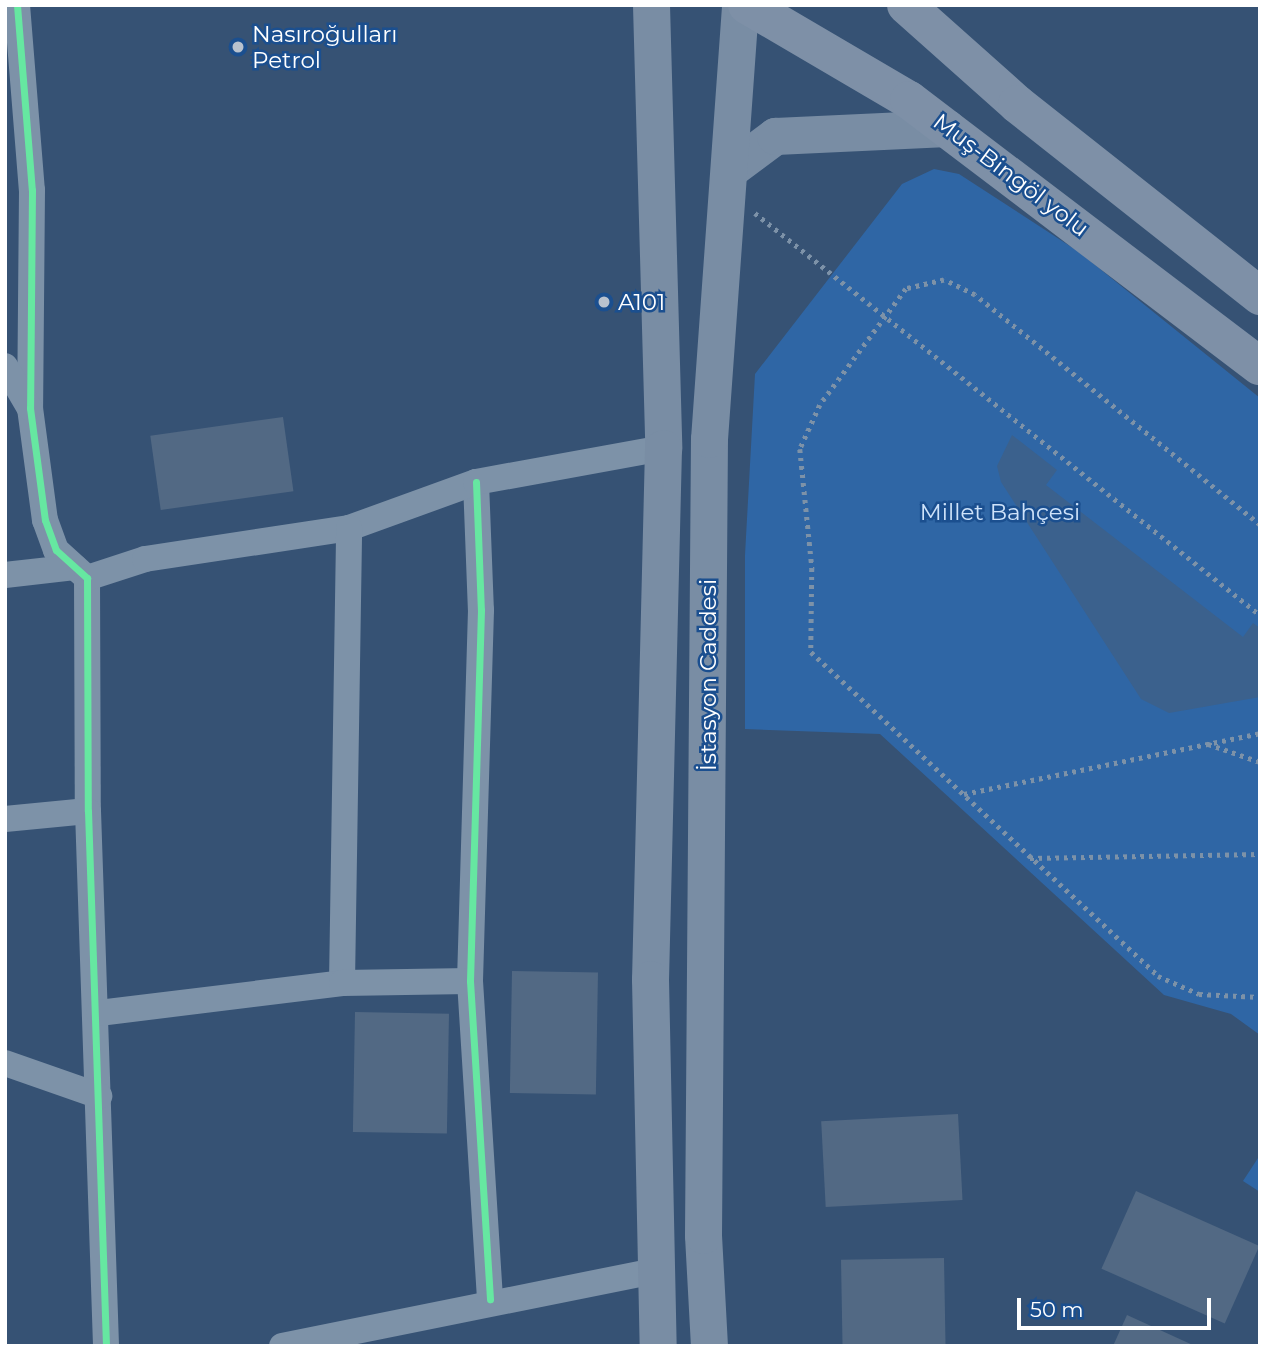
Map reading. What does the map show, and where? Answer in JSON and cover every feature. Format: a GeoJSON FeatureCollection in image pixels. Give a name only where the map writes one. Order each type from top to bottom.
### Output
{"type":"FeatureCollection","features":[{"type":"Feature","properties":{"kind":"highway","name":"Muş-Bingöl yolu"},"geometry":{"type":"LineString","coordinates":[[747,5],[947,128],[1260,366]]}},
{"type":"Feature","properties":{"kind":"highway"},"geometry":{"type":"LineString","coordinates":[[906,5],[1017,104],[1260,296]]}},
{"type":"Feature","properties":{"kind":"main road","name":"İstasyon Caddesi"},"geometry":{"type":"LineString","coordinates":[[650,5],[663,448],[650,979],[654,1271],[658,1346]]}},
{"type":"Feature","properties":{"kind":"main road","name":"İstasyon Caddesi"},"geometry":{"type":"LineString","coordinates":[[709,1346],[704,1236],[709,439],[731,180],[740,5]]}},
{"type":"Feature","properties":{"kind":"main road"},"geometry":{"type":"LineString","coordinates":[[731,180],[775,136],[947,128]]}},
{"type":"Feature","properties":{"kind":"street"},"geometry":{"type":"LineString","coordinates":[[18,5],[32,190],[30,408],[46,520],[56,550],[81,572],[88,811],[99,1013],[106,1346]]}},
{"type":"Feature","properties":{"kind":"street"},"geometry":{"type":"LineString","coordinates":[[5,366],[30,408]]}},
{"type":"Feature","properties":{"kind":"street"},"geometry":{"type":"LineString","coordinates":[[5,575],[81,572],[145,559],[349,528],[476,482],[663,448]]}},
{"type":"Feature","properties":{"kind":"street"},"geometry":{"type":"LineString","coordinates":[[476,482],[481,610],[470,981],[490,1299]]}},
{"type":"Feature","properties":{"kind":"street"},"geometry":{"type":"LineString","coordinates":[[341,983],[349,528]]}},
{"type":"Feature","properties":{"kind":"street"},"geometry":{"type":"LineString","coordinates":[[5,819],[88,811]]}},
{"type":"Feature","properties":{"kind":"street"},"geometry":{"type":"LineString","coordinates":[[99,1013],[341,983],[470,981]]}},
{"type":"Feature","properties":{"kind":"street"},"geometry":{"type":"LineString","coordinates":[[5,1063],[99,1096]]}},
{"type":"Feature","properties":{"kind":"street"},"geometry":{"type":"LineString","coordinates":[[282,1346],[490,1299],[654,1271]]}},
{"type":"Feature","properties":{"kind":"path"},"geometry":{"type":"LineString","coordinates":[[731,180],[884,320],[1260,615]]}},
{"type":"Feature","properties":{"kind":"path"},"geometry":{"type":"LineString","coordinates":[[1260,525],[975,295],[944,280],[906,289],[820,405],[800,449],[811,568],[811,652],[1158,976],[1199,994],[1260,997]]}},
{"type":"Feature","properties":{"kind":"path"},"geometry":{"type":"LineString","coordinates":[[963,794],[1260,733]]}},
{"type":"Feature","properties":{"kind":"path"},"geometry":{"type":"LineString","coordinates":[[1207,744],[1260,762]]}},
{"type":"Feature","properties":{"kind":"path"},"geometry":{"type":"LineString","coordinates":[[1029,858],[1260,854]]}},
{"type":"Feature","properties":{"kind":"green space","name":"Millet Bahçesi"},"geometry":{"type":"Polygon","coordinates":[[[934,169],[959,174],[1079,252],[1260,398],[1260,1035],[1231,1014],[1164,995],[880,734],[745,729],[745,555],[755,374],[902,184],[934,169]]]}},
{"type":"Feature","properties":{"kind":"green space"},"geometry":{"type":"Polygon","coordinates":[[[1260,1155],[1260,1192],[1243,1181],[1260,1155]]]}},
{"type":"Feature","properties":{"kind":"shaded area"},"geometry":{"type":"Polygon","coordinates":[[[1012,435],[1057,470],[1046,485],[1243,637],[1253,623],[1260,628],[1260,697],[1169,713],[1141,699],[1001,482],[997,466],[1012,435]]]}},
{"type":"Feature","properties":{"kind":"building"},"geometry":{"type":"Polygon","coordinates":[[[283,417],[293,491],[161,510],[150,436],[283,417]]]}},
{"type":"Feature","properties":{"kind":"building"},"geometry":{"type":"Polygon","coordinates":[[[512,971],[598,973],[596,1094],[510,1093],[512,971]]]}},
{"type":"Feature","properties":{"kind":"building"},"geometry":{"type":"Polygon","coordinates":[[[355,1012],[449,1014],[447,1134],[353,1132],[355,1012]]]}},
{"type":"Feature","properties":{"kind":"building"},"geometry":{"type":"Polygon","coordinates":[[[958,1114],[963,1200],[826,1207],[821,1121],[958,1114]]]}},
{"type":"Feature","properties":{"kind":"building"},"geometry":{"type":"Polygon","coordinates":[[[1136,1191],[1259,1246],[1225,1324],[1101,1269],[1136,1191]]]}},
{"type":"Feature","properties":{"kind":"building"},"geometry":{"type":"Polygon","coordinates":[[[944,1258],[946,1346],[843,1346],[841,1260],[944,1258]]]}},
{"type":"Feature","properties":{"kind":"building"},"geometry":{"type":"Polygon","coordinates":[[[1127,1315],[1195,1346],[1113,1346],[1127,1315]]]}},
{"type":"Feature","properties":{"kind":"cycle path"},"geometry":{"type":"LineString","coordinates":[[17,5],[32,190],[30,408],[45,520],[56,550],[87,578],[88,811],[106,1346]]}},
{"type":"Feature","properties":{"kind":"cycle path"},"geometry":{"type":"LineString","coordinates":[[476,482],[481,610],[470,981],[490,1299]]}},
{"type":"Feature","properties":{"kind":"place","name":"Nasıroğulları Petrol"},"geometry":{"type":"Point","coordinates":[238,47]}},
{"type":"Feature","properties":{"kind":"place","name":"A101"},"geometry":{"type":"Point","coordinates":[604,302]}}]}
